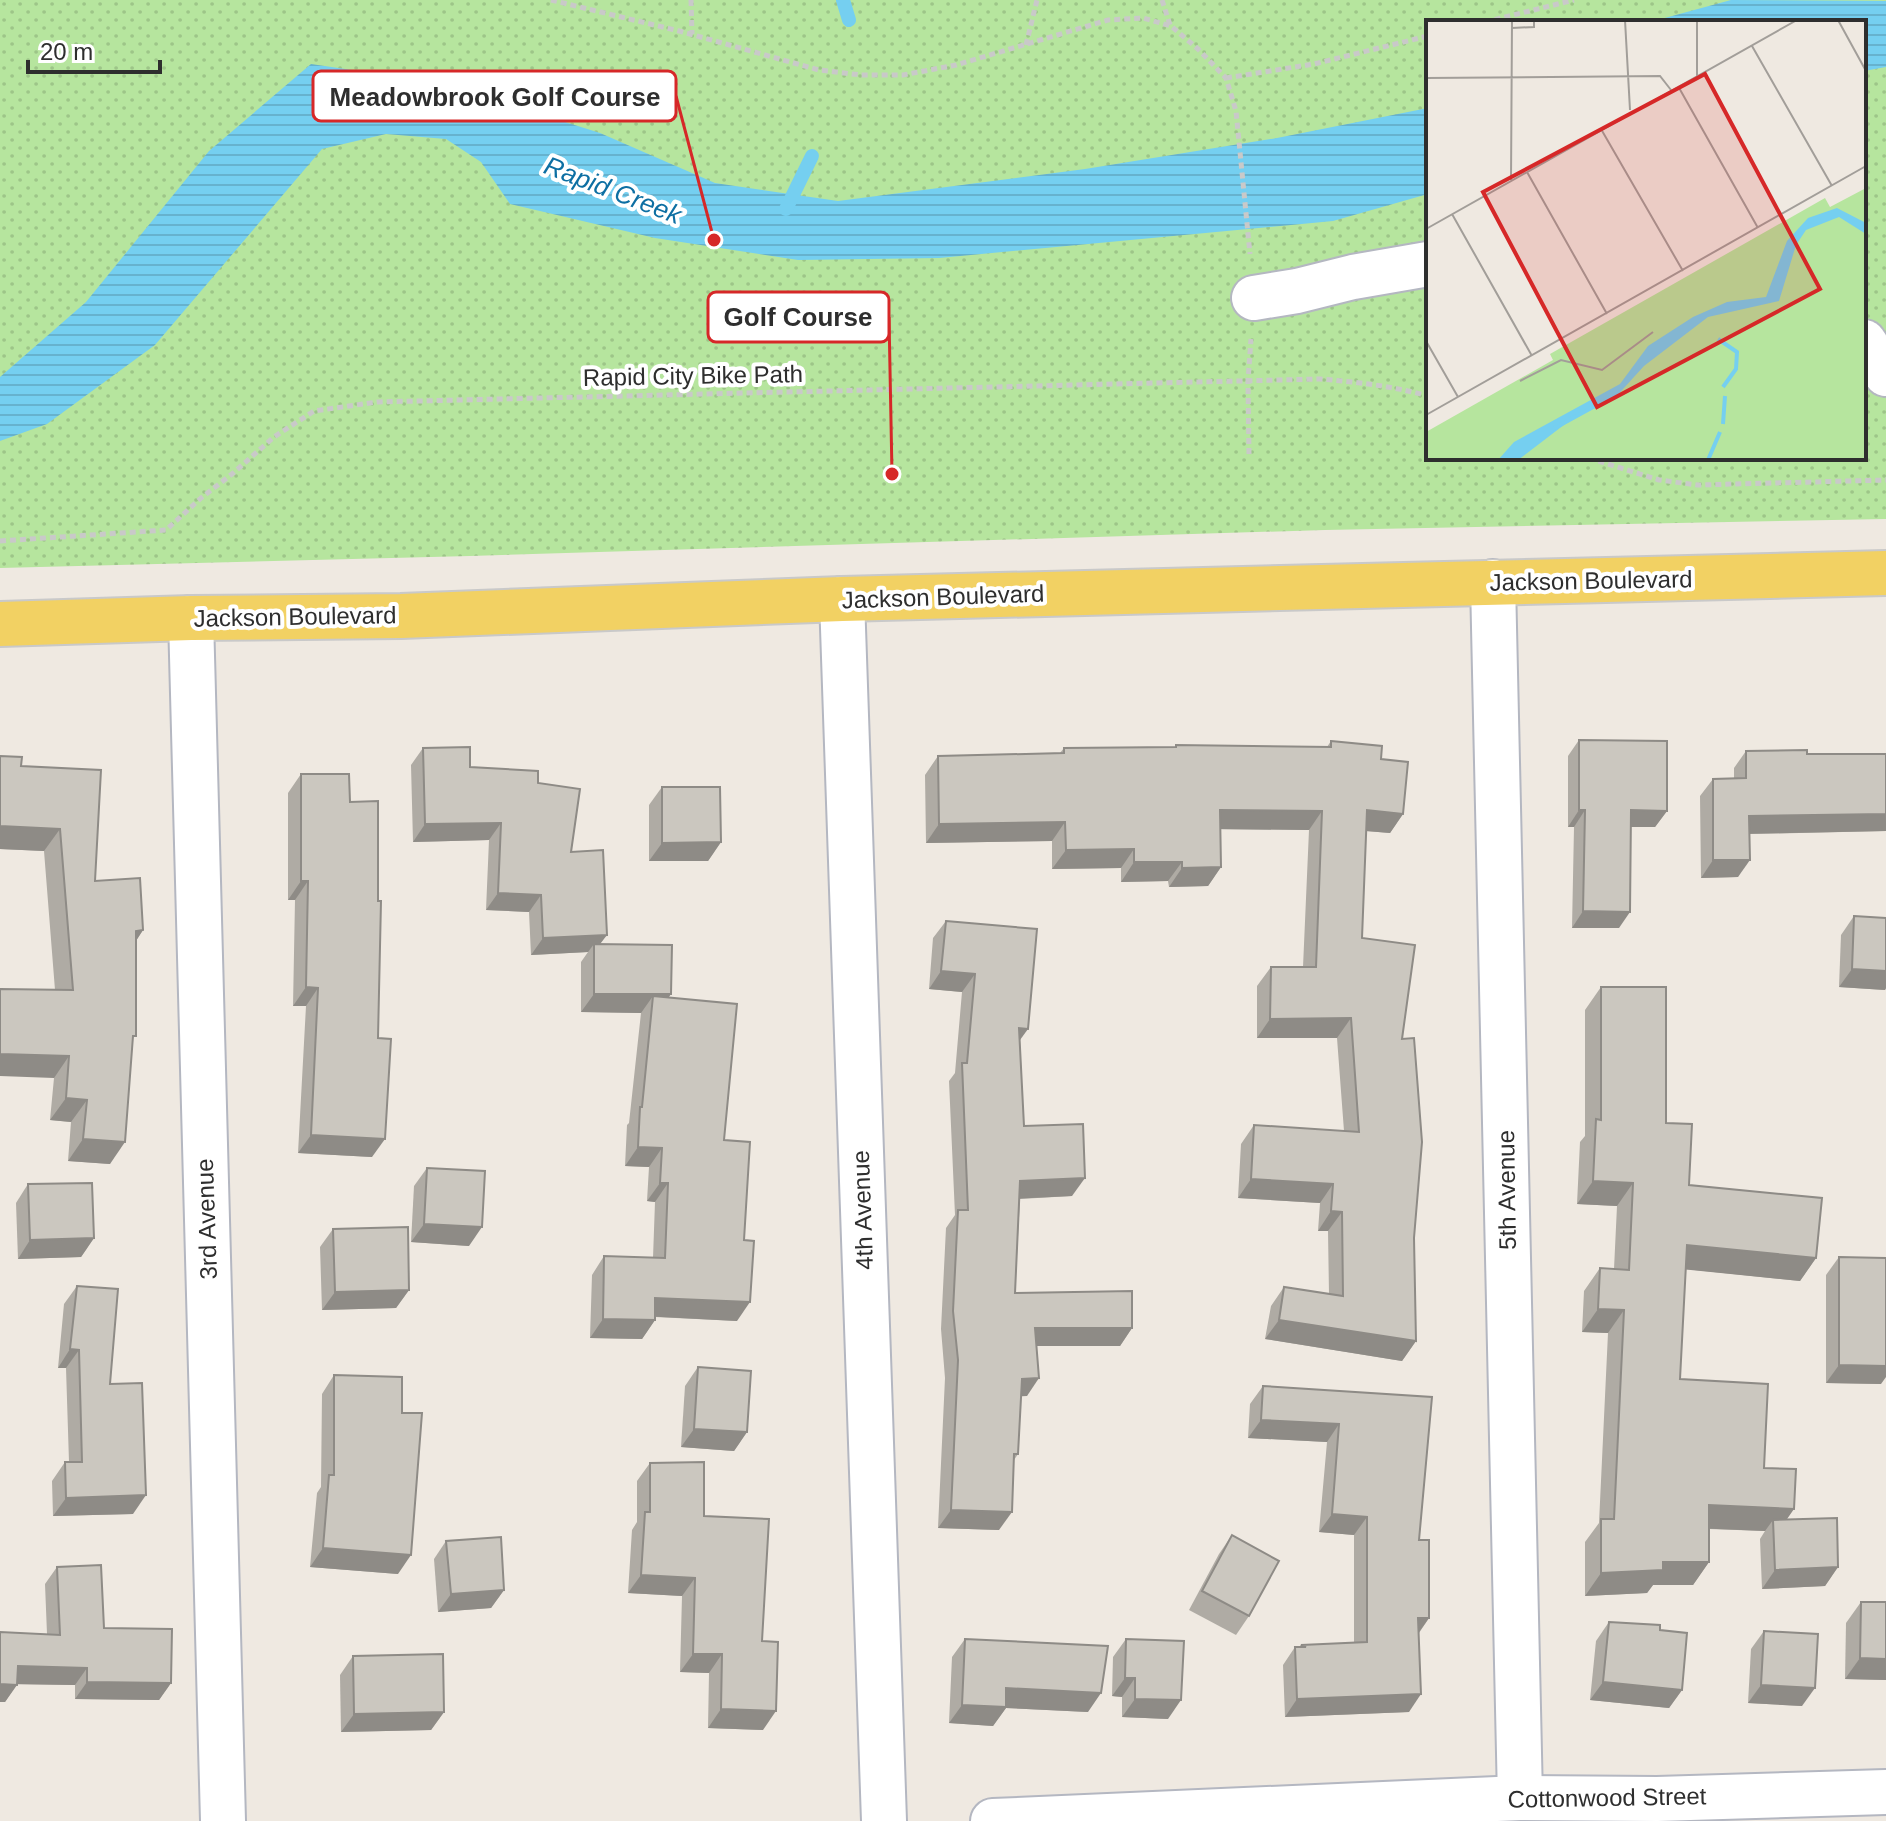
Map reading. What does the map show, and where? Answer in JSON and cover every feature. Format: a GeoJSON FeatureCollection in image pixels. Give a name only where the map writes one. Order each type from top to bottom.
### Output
{"type":"FeatureCollection","features":[{"type":"Feature","properties":{"kind":"main road","name":"Jackson Boulevard"},"geometry":{"type":"LineString","coordinates":[[0,624],[401,616],[842,599],[1886,573]]}},
{"type":"Feature","properties":{"kind":"street"},"geometry":{"type":"LineString","coordinates":[[1252,282],[1297,291],[1426,264]]}},
{"type":"Feature","properties":{"kind":"street"},"geometry":{"type":"LineString","coordinates":[[1866,345],[1886,374]]}},
{"type":"Feature","properties":{"kind":"street","name":"5th Avenue"},"geometry":{"type":"LineString","coordinates":[[1493,582],[1520,1798]]}},
{"type":"Feature","properties":{"kind":"street","name":"4th Avenue"},"geometry":{"type":"LineString","coordinates":[[842,599],[884,1821]]}},
{"type":"Feature","properties":{"kind":"street","name":"3rd Avenue"},"geometry":{"type":"LineString","coordinates":[[191,618],[223,1821]]}},
{"type":"Feature","properties":{"kind":"street","name":"Cottonwood Street"},"geometry":{"type":"LineString","coordinates":[[993,1821],[1520,1798],[1650,1810],[1886,1792]]}},
{"type":"Feature","properties":{"kind":"path"},"geometry":{"type":"LineString","coordinates":[[551,0],[692,34],[819,70],[861,75],[903,75],[956,65],[1108,20],[1143,18],[1171,26],[1226,78],[1236,111],[1252,282],[1249,454]]}},
{"type":"Feature","properties":{"kind":"path"},"geometry":{"type":"LineString","coordinates":[[691,0],[692,34]]}},
{"type":"Feature","properties":{"kind":"path"},"geometry":{"type":"LineString","coordinates":[[1026,45],[1037,0]]}},
{"type":"Feature","properties":{"kind":"path"},"geometry":{"type":"LineString","coordinates":[[1162,0],[1171,26]]}},
{"type":"Feature","properties":{"kind":"path"},"geometry":{"type":"LineString","coordinates":[[1493,20],[1574,0]]}},
{"type":"Feature","properties":{"kind":"path"},"geometry":{"type":"LineString","coordinates":[[1226,78],[1314,64],[1426,36]]}},
{"type":"Feature","properties":{"kind":"path","name":"Rapid City Bike Path"},"geometry":{"type":"LineString","coordinates":[[0,541],[166,530],[274,437],[314,411],[377,402],[1320,379],[1366,382],[1426,395]]}},
{"type":"Feature","properties":{"kind":"path"},"geometry":{"type":"LineString","coordinates":[[1595,460],[1659,480],[1698,485],[1886,480]]}},
{"type":"Feature","properties":{"kind":"green space"},"geometry":{"type":"Polygon","coordinates":[[[0,0],[1886,0],[1886,519],[1325,530],[0,568],[0,0]]]}},
{"type":"Feature","properties":{"kind":"water"},"geometry":{"type":"Polygon","coordinates":[[[1731,0],[1886,1],[1886,67],[1866,71],[1866,20],[1657,20],[1731,0]]]}},
{"type":"Feature","properties":{"kind":"water","name":"Rapid Creek"},"geometry":{"type":"Polygon","coordinates":[[[311,64],[441,83],[600,133],[715,183],[838,201],[1085,169],[1277,138],[1426,108],[1426,195],[1333,221],[939,258],[798,260],[655,238],[510,204],[481,162],[446,139],[386,134],[322,149],[155,345],[47,424],[0,441],[0,377],[86,302],[209,151],[311,64]]]}},
{"type":"Feature","properties":{"kind":"building"},"geometry":{"type":"Polygon","coordinates":[[[1579,740],[1667,741],[1667,811],[1631,810],[1630,912],[1583,911],[1585,810],[1579,810],[1579,740]]]}},
{"type":"Feature","properties":{"kind":"building"},"geometry":{"type":"Polygon","coordinates":[[[1331,741],[1382,746],[1381,759],[1408,762],[1403,814],[1367,810],[1362,938],[1415,945],[1402,1039],[1414,1038],[1422,1142],[1414,1238],[1416,1341],[1279,1320],[1284,1287],[1343,1296],[1342,1212],[1331,1211],[1333,1184],[1251,1179],[1254,1125],[1359,1132],[1351,1018],[1270,1019],[1271,967],[1316,967],[1322,811],[1220,810],[1221,867],[1182,868],[1182,862],[1134,862],[1134,849],[1066,850],[1065,822],[939,824],[938,756],[1064,753],[1064,748],[1176,745],[1331,747],[1331,741]]]}},
{"type":"Feature","properties":{"kind":"building"},"geometry":{"type":"Polygon","coordinates":[[[470,747],[470,767],[538,771],[538,783],[580,789],[571,852],[603,850],[607,935],[543,938],[541,895],[498,893],[501,823],[425,824],[423,748],[470,747]]]}},
{"type":"Feature","properties":{"kind":"building"},"geometry":{"type":"Polygon","coordinates":[[[1807,750],[1807,754],[1886,754],[1886,814],[1749,816],[1750,860],[1713,860],[1713,779],[1746,778],[1746,751],[1807,750]]]}},
{"type":"Feature","properties":{"kind":"building"},"geometry":{"type":"Polygon","coordinates":[[[0,756],[22,757],[21,766],[101,770],[95,881],[140,878],[143,930],[136,931],[136,1036],[133,1036],[125,1142],[83,1139],[87,1100],[66,1098],[69,1056],[0,1054],[0,989],[73,990],[60,829],[0,826],[0,756]]]}},
{"type":"Feature","properties":{"kind":"building"},"geometry":{"type":"Polygon","coordinates":[[[301,774],[349,774],[350,802],[378,801],[378,901],[381,901],[378,1038],[391,1039],[385,1139],[311,1135],[318,988],[306,987],[308,881],[301,881],[301,774]]]}},
{"type":"Feature","properties":{"kind":"building"},"geometry":{"type":"Polygon","coordinates":[[[662,787],[720,787],[721,842],[662,843],[662,787]]]}},
{"type":"Feature","properties":{"kind":"building"},"geometry":{"type":"Polygon","coordinates":[[[1854,916],[1886,918],[1886,971],[1852,969],[1854,916]]]}},
{"type":"Feature","properties":{"kind":"building"},"geometry":{"type":"Polygon","coordinates":[[[946,921],[1037,929],[1028,1029],[1019,1028],[1024,1126],[1083,1124],[1085,1178],[1020,1181],[1015,1293],[1132,1291],[1132,1328],[1035,1328],[1039,1378],[1022,1379],[1012,1512],[951,1510],[958,1360],[953,1311],[958,1210],[968,1210],[962,1063],[967,1063],[975,974],[941,971],[946,921]]]}},
{"type":"Feature","properties":{"kind":"building"},"geometry":{"type":"Polygon","coordinates":[[[594,944],[672,945],[671,994],[594,994],[594,944]]]}},
{"type":"Feature","properties":{"kind":"building"},"geometry":{"type":"Polygon","coordinates":[[[1601,987],[1666,987],[1666,1123],[1692,1124],[1689,1185],[1822,1198],[1816,1258],[1687,1245],[1680,1379],[1768,1384],[1764,1468],[1796,1469],[1794,1509],[1709,1505],[1709,1562],[1663,1562],[1663,1570],[1601,1573],[1601,1519],[1614,1519],[1624,1310],[1598,1309],[1600,1268],[1629,1270],[1633,1183],[1593,1181],[1596,1119],[1601,1120],[1601,987]]]}},
{"type":"Feature","properties":{"kind":"building"},"geometry":{"type":"Polygon","coordinates":[[[653,996],[737,1004],[724,1140],[750,1142],[744,1240],[754,1241],[750,1302],[655,1298],[655,1320],[603,1319],[604,1256],[665,1258],[668,1183],[660,1183],[662,1148],[638,1147],[653,996]]]}},
{"type":"Feature","properties":{"kind":"building"},"geometry":{"type":"Polygon","coordinates":[[[427,1168],[485,1171],[482,1227],[424,1224],[427,1168]]]}},
{"type":"Feature","properties":{"kind":"building"},"geometry":{"type":"Polygon","coordinates":[[[92,1183],[94,1238],[30,1240],[28,1184],[92,1183]]]}},
{"type":"Feature","properties":{"kind":"building"},"geometry":{"type":"Polygon","coordinates":[[[408,1227],[409,1290],[335,1292],[333,1229],[408,1227]]]}},
{"type":"Feature","properties":{"kind":"building"},"geometry":{"type":"Polygon","coordinates":[[[1839,1257],[1886,1258],[1886,1366],[1839,1365],[1839,1257]]]}},
{"type":"Feature","properties":{"kind":"building"},"geometry":{"type":"Polygon","coordinates":[[[77,1286],[118,1289],[110,1384],[142,1383],[146,1495],[66,1498],[65,1462],[82,1462],[79,1350],[70,1349],[77,1286]]]}},
{"type":"Feature","properties":{"kind":"building"},"geometry":{"type":"Polygon","coordinates":[[[698,1367],[751,1371],[747,1432],[694,1429],[698,1367]]]}},
{"type":"Feature","properties":{"kind":"building"},"geometry":{"type":"Polygon","coordinates":[[[334,1375],[402,1377],[402,1413],[422,1413],[411,1555],[323,1548],[329,1475],[334,1475],[334,1375]]]}},
{"type":"Feature","properties":{"kind":"building"},"geometry":{"type":"Polygon","coordinates":[[[1263,1386],[1432,1397],[1419,1540],[1429,1540],[1429,1618],[1418,1618],[1421,1694],[1297,1699],[1295,1647],[1367,1642],[1367,1517],[1332,1514],[1339,1424],[1261,1420],[1263,1386]]]}},
{"type":"Feature","properties":{"kind":"building"},"geometry":{"type":"Polygon","coordinates":[[[704,1462],[704,1516],[769,1519],[762,1641],[778,1642],[776,1711],[721,1709],[722,1654],[693,1654],[695,1578],[641,1575],[645,1512],[650,1512],[650,1463],[704,1462]]]}},
{"type":"Feature","properties":{"kind":"building"},"geometry":{"type":"Polygon","coordinates":[[[1837,1518],[1838,1567],[1775,1570],[1773,1520],[1837,1518]]]}},
{"type":"Feature","properties":{"kind":"building"},"geometry":{"type":"Polygon","coordinates":[[[1232,1535],[1279,1561],[1249,1616],[1202,1591],[1232,1535]]]}},
{"type":"Feature","properties":{"kind":"building"},"geometry":{"type":"Polygon","coordinates":[[[501,1537],[504,1590],[451,1594],[446,1541],[501,1537]]]}},
{"type":"Feature","properties":{"kind":"building"},"geometry":{"type":"Polygon","coordinates":[[[101,1565],[104,1628],[172,1629],[171,1683],[87,1682],[87,1668],[18,1666],[17,1685],[0,1684],[0,1632],[60,1635],[57,1567],[101,1565]]]}},
{"type":"Feature","properties":{"kind":"building"},"geometry":{"type":"Polygon","coordinates":[[[1861,1602],[1886,1602],[1886,1659],[1860,1658],[1861,1602]]]}},
{"type":"Feature","properties":{"kind":"building"},"geometry":{"type":"Polygon","coordinates":[[[1609,1622],[1660,1625],[1660,1630],[1687,1633],[1682,1690],[1603,1682],[1609,1622]]]}},
{"type":"Feature","properties":{"kind":"building"},"geometry":{"type":"Polygon","coordinates":[[[1764,1631],[1818,1634],[1815,1688],[1761,1685],[1764,1631]]]}},
{"type":"Feature","properties":{"kind":"building"},"geometry":{"type":"Polygon","coordinates":[[[965,1639],[1108,1646],[1101,1693],[1006,1688],[1006,1707],[962,1705],[965,1639]]]}},
{"type":"Feature","properties":{"kind":"building"},"geometry":{"type":"Polygon","coordinates":[[[1126,1639],[1184,1641],[1181,1700],[1135,1699],[1135,1678],[1125,1678],[1126,1639]]]}},
{"type":"Feature","properties":{"kind":"building"},"geometry":{"type":"Polygon","coordinates":[[[443,1654],[444,1712],[354,1714],[353,1656],[443,1654]]]}},
{"type":"Feature","properties":{"kind":"waterway"},"geometry":{"type":"LineString","coordinates":[[843,0],[849,20]]}},
{"type":"Feature","properties":{"kind":"waterway"},"geometry":{"type":"LineString","coordinates":[[786,209],[812,156]]}},
{"type":"Feature","properties":{"kind":"place","name":"Meadowbrook Golf Course"},"geometry":{"type":"Point","coordinates":[714,240]}},
{"type":"Feature","properties":{"kind":"place","name":"Golf Course"},"geometry":{"type":"Point","coordinates":[892,474]}}]}
